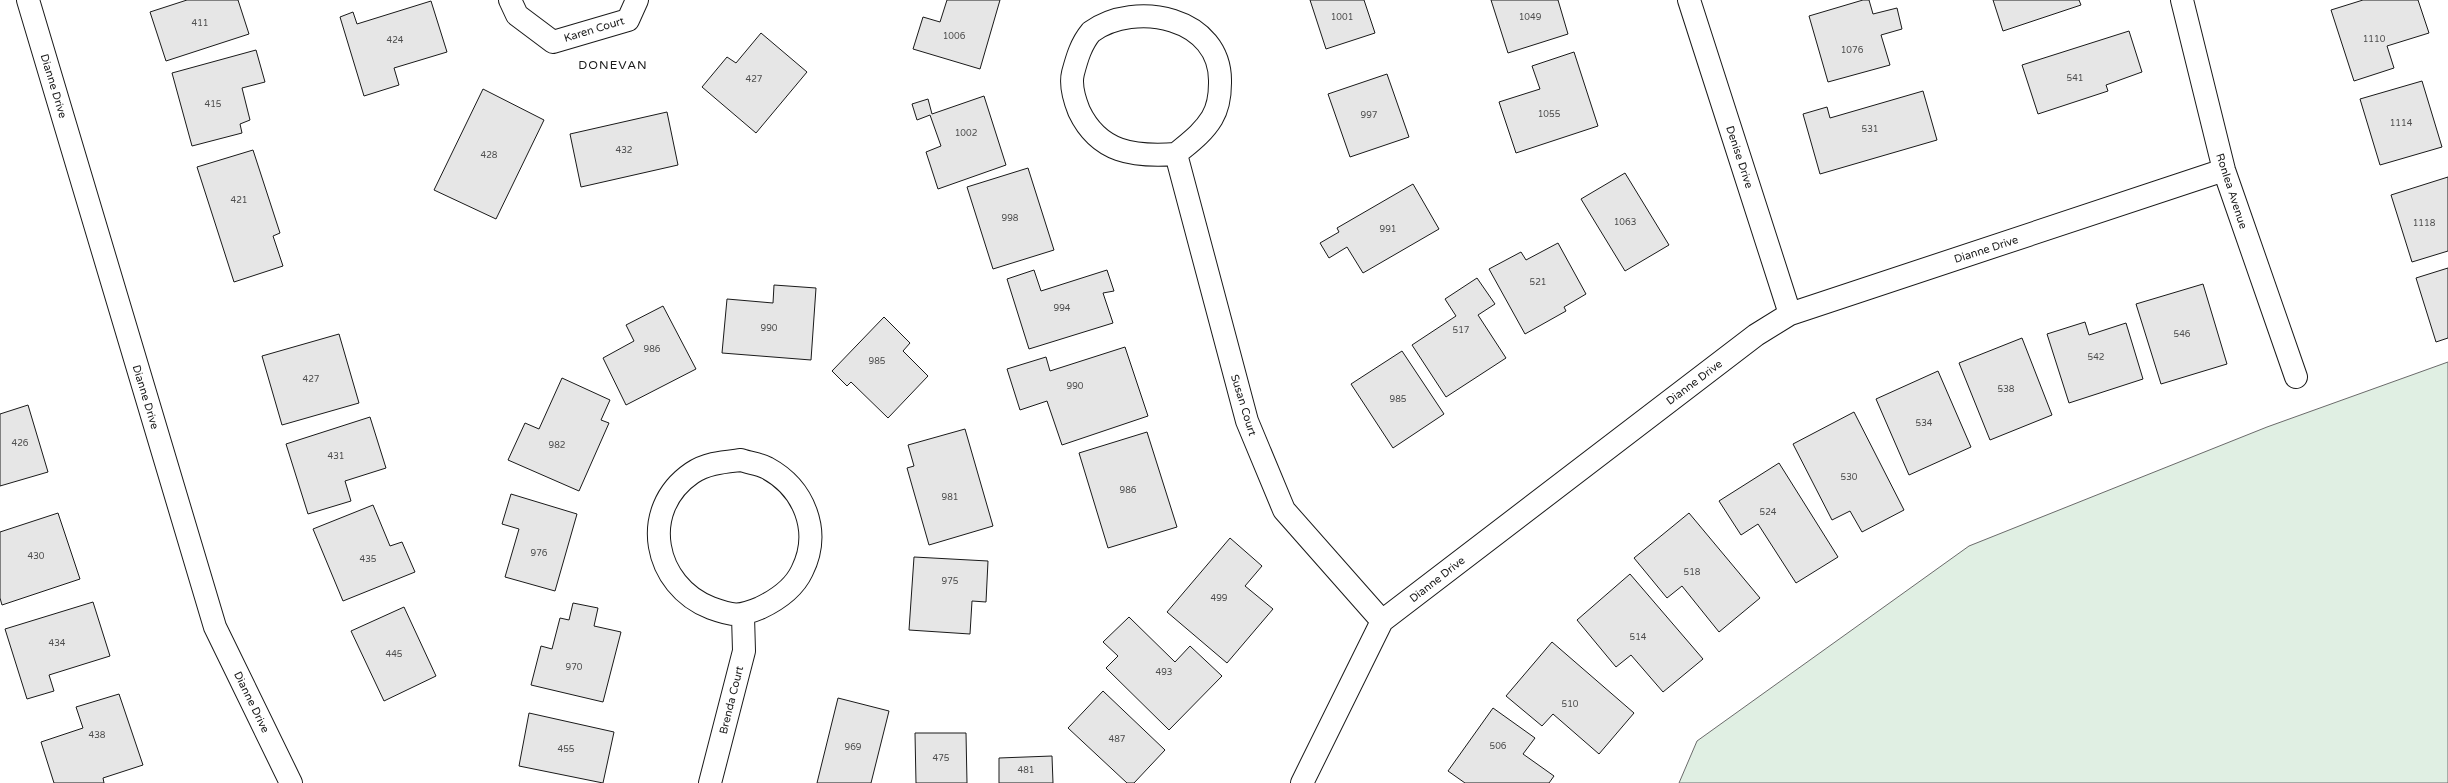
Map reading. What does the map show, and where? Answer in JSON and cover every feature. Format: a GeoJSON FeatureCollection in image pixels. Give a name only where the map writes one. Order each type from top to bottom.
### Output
{"type":"FeatureCollection","features":[{"type":"Feature","properties":{"kind":"street","name":"Dianne Drive"},"geometry":{"type":"LineString","coordinates":[[28,0],[215,627],[291,783]]}},
{"type":"Feature","properties":{"kind":"street","name":"Karen Court"},"geometry":{"type":"LineString","coordinates":[[510,0],[517,15],[553,42],[628,20],[637,0]]}},
{"type":"Feature","properties":{"kind":"street","name":"Denise Drive"},"geometry":{"type":"LineString","coordinates":[[1689,0],[1790,314]]}},
{"type":"Feature","properties":{"kind":"street","name":"Ronlea Avenue"},"geometry":{"type":"LineString","coordinates":[[2182,0],[2224,170],[2296,377]]}},
{"type":"Feature","properties":{"kind":"street"},"geometry":{"type":"LineString","coordinates":[[1133,8],[1157,8],[1180,15],[1200,29],[1214,48],[1221,72],[1220,96],[1212,118],[1197,137],[1176,154],[1151,156],[1126,153],[1103,142],[1085,124],[1075,101],[1072,76],[1079,51],[1092,31],[1111,16],[1133,8]]}},
{"type":"Feature","properties":{"kind":"street","name":"Susan Court"},"geometry":{"type":"LineString","coordinates":[[1176,154],[1247,420],[1284,510],[1382,621]]}},
{"type":"Feature","properties":{"kind":"street","name":"Dianne Drive"},"geometry":{"type":"LineString","coordinates":[[1302,783],[1382,621],[1756,335],[1790,314],[2224,170]]}},
{"type":"Feature","properties":{"kind":"street"},"geometry":{"type":"LineString","coordinates":[[741,460],[766,467],[787,481],[798,496],[810,524],[810,548],[802,571],[788,591],[768,605],[743,616],[720,611],[696,602],[676,585],[663,563],[658,538],[662,513],[674,490],[692,473],[716,462],[741,460]]}},
{"type":"Feature","properties":{"kind":"street","name":"Brenda Court"},"geometry":{"type":"LineString","coordinates":[[710,783],[744,651],[743,616]]}},
{"type":"Feature","properties":{"kind":"green space"},"geometry":{"type":"Polygon","coordinates":[[[2448,362],[2448,783],[1679,783],[1697,741],[1969,546],[2267,427],[2448,362]]]}},
{"type":"Feature","properties":{"kind":"building"},"geometry":{"type":"Polygon","coordinates":[[[187,0],[238,0],[249,34],[166,61],[150,12],[187,0]]]}},
{"type":"Feature","properties":{"kind":"building"},"geometry":{"type":"Polygon","coordinates":[[[947,0],[1000,0],[980,69],[913,49],[923,17],[940,22],[947,0]]]}},
{"type":"Feature","properties":{"kind":"building"},"geometry":{"type":"Polygon","coordinates":[[[1310,0],[1364,0],[1375,33],[1326,49],[1310,0]]]}},
{"type":"Feature","properties":{"kind":"building"},"geometry":{"type":"Polygon","coordinates":[[[1491,0],[1558,0],[1568,34],[1508,53],[1491,0]]]}},
{"type":"Feature","properties":{"kind":"building"},"geometry":{"type":"Polygon","coordinates":[[[1863,0],[1869,0],[1873,14],[1897,8],[1902,29],[1881,35],[1890,65],[1828,82],[1809,16],[1863,0]]]}},
{"type":"Feature","properties":{"kind":"building"},"geometry":{"type":"Polygon","coordinates":[[[1993,0],[2079,0],[2081,5],[2003,31],[1993,0]]]}},
{"type":"Feature","properties":{"kind":"building"},"geometry":{"type":"Polygon","coordinates":[[[2363,0],[2418,0],[2429,33],[2387,46],[2394,68],[2354,81],[2331,10],[2363,0]]]}},
{"type":"Feature","properties":{"kind":"building"},"geometry":{"type":"Polygon","coordinates":[[[431,1],[447,52],[394,68],[399,85],[364,96],[340,17],[353,12],[357,24],[431,1]]]}},
{"type":"Feature","properties":{"kind":"building"},"geometry":{"type":"Polygon","coordinates":[[[2129,31],[2142,72],[2106,85],[2108,91],[2038,114],[2022,65],[2129,31]]]}},
{"type":"Feature","properties":{"kind":"building"},"geometry":{"type":"Polygon","coordinates":[[[761,33],[807,72],[756,133],[702,87],[727,57],[736,63],[761,33]]]}},
{"type":"Feature","properties":{"kind":"building"},"geometry":{"type":"Polygon","coordinates":[[[256,50],[265,82],[242,88],[250,120],[240,124],[242,133],[192,146],[172,73],[256,50]]]}},
{"type":"Feature","properties":{"kind":"building"},"geometry":{"type":"Polygon","coordinates":[[[1574,52],[1598,126],[1516,153],[1499,102],[1540,89],[1532,66],[1574,52]]]}},
{"type":"Feature","properties":{"kind":"building"},"geometry":{"type":"Polygon","coordinates":[[[1387,74],[1409,137],[1350,157],[1328,94],[1387,74]]]}},
{"type":"Feature","properties":{"kind":"building"},"geometry":{"type":"Polygon","coordinates":[[[2422,81],[2442,147],[2380,165],[2360,99],[2422,81]]]}},
{"type":"Feature","properties":{"kind":"building"},"geometry":{"type":"Polygon","coordinates":[[[483,89],[544,120],[496,219],[434,190],[483,89]]]}},
{"type":"Feature","properties":{"kind":"building"},"geometry":{"type":"Polygon","coordinates":[[[1923,91],[1937,140],[1820,174],[1803,114],[1827,107],[1830,118],[1923,91]]]}},
{"type":"Feature","properties":{"kind":"building"},"geometry":{"type":"Polygon","coordinates":[[[984,96],[1006,165],[938,189],[926,152],[941,146],[930,115],[917,120],[912,104],[928,99],[932,114],[984,96]]]}},
{"type":"Feature","properties":{"kind":"building"},"geometry":{"type":"Polygon","coordinates":[[[667,112],[678,165],[581,187],[570,134],[667,112]]]}},
{"type":"Feature","properties":{"kind":"building"},"geometry":{"type":"Polygon","coordinates":[[[253,150],[280,233],[273,236],[283,266],[234,282],[197,167],[253,150]]]}},
{"type":"Feature","properties":{"kind":"building"},"geometry":{"type":"Polygon","coordinates":[[[1028,168],[1054,250],[993,269],[967,187],[1028,168]]]}},
{"type":"Feature","properties":{"kind":"building"},"geometry":{"type":"Polygon","coordinates":[[[1625,173],[1669,245],[1625,271],[1581,199],[1625,173]]]}},
{"type":"Feature","properties":{"kind":"building"},"geometry":{"type":"Polygon","coordinates":[[[2448,177],[2448,251],[2412,262],[2391,195],[2448,177]]]}},
{"type":"Feature","properties":{"kind":"building"},"geometry":{"type":"Polygon","coordinates":[[[1413,184],[1439,229],[1363,273],[1347,247],[1329,258],[1320,243],[1339,232],[1337,228],[1413,184]]]}},
{"type":"Feature","properties":{"kind":"building"},"geometry":{"type":"Polygon","coordinates":[[[1558,243],[1586,294],[1564,307],[1566,311],[1525,334],[1489,269],[1521,252],[1526,260],[1558,243]]]}},
{"type":"Feature","properties":{"kind":"building"},"geometry":{"type":"Polygon","coordinates":[[[2448,268],[2448,338],[2436,342],[2416,278],[2448,268]]]}},
{"type":"Feature","properties":{"kind":"building"},"geometry":{"type":"Polygon","coordinates":[[[1034,270],[1041,291],[1107,270],[1114,291],[1103,293],[1113,323],[1029,349],[1007,279],[1034,270]]]}},
{"type":"Feature","properties":{"kind":"building"},"geometry":{"type":"Polygon","coordinates":[[[1477,278],[1495,304],[1478,315],[1506,358],[1446,397],[1412,345],[1456,316],[1445,299],[1477,278]]]}},
{"type":"Feature","properties":{"kind":"building"},"geometry":{"type":"Polygon","coordinates":[[[2203,284],[2227,364],[2161,384],[2136,304],[2203,284]]]}},
{"type":"Feature","properties":{"kind":"building"},"geometry":{"type":"Polygon","coordinates":[[[774,285],[816,288],[811,360],[722,353],[727,299],[773,303],[774,285]]]}},
{"type":"Feature","properties":{"kind":"building"},"geometry":{"type":"Polygon","coordinates":[[[663,306],[696,369],[626,405],[603,358],[634,341],[626,325],[663,306]]]}},
{"type":"Feature","properties":{"kind":"building"},"geometry":{"type":"Polygon","coordinates":[[[884,317],[910,343],[903,351],[928,376],[888,418],[851,382],[847,386],[832,371],[884,317]]]}},
{"type":"Feature","properties":{"kind":"building"},"geometry":{"type":"Polygon","coordinates":[[[2085,322],[2089,335],[2126,323],[2143,379],[2069,403],[2047,334],[2085,322]]]}},
{"type":"Feature","properties":{"kind":"building"},"geometry":{"type":"Polygon","coordinates":[[[339,334],[359,403],[282,425],[262,356],[339,334]]]}},
{"type":"Feature","properties":{"kind":"building"},"geometry":{"type":"Polygon","coordinates":[[[2022,338],[2052,415],[1990,440],[1959,363],[2022,338]]]}},
{"type":"Feature","properties":{"kind":"building"},"geometry":{"type":"Polygon","coordinates":[[[1125,347],[1148,416],[1062,445],[1047,401],[1020,410],[1007,369],[1046,357],[1050,371],[1125,347]]]}},
{"type":"Feature","properties":{"kind":"building"},"geometry":{"type":"Polygon","coordinates":[[[1402,351],[1444,414],[1393,448],[1351,384],[1402,351]]]}},
{"type":"Feature","properties":{"kind":"building"},"geometry":{"type":"Polygon","coordinates":[[[1938,371],[1971,447],[1909,475],[1876,399],[1938,371]]]}},
{"type":"Feature","properties":{"kind":"building"},"geometry":{"type":"Polygon","coordinates":[[[562,378],[610,400],[601,420],[609,423],[579,491],[508,460],[525,423],[539,429],[562,378]]]}},
{"type":"Feature","properties":{"kind":"building"},"geometry":{"type":"Polygon","coordinates":[[[28,405],[48,472],[0,486],[0,414],[28,405]]]}},
{"type":"Feature","properties":{"kind":"building"},"geometry":{"type":"Polygon","coordinates":[[[1854,412],[1904,510],[1862,532],[1850,511],[1832,520],[1793,444],[1854,412]]]}},
{"type":"Feature","properties":{"kind":"building"},"geometry":{"type":"Polygon","coordinates":[[[370,417],[386,468],[345,481],[351,501],[308,514],[286,444],[370,417]]]}},
{"type":"Feature","properties":{"kind":"building"},"geometry":{"type":"Polygon","coordinates":[[[965,429],[993,526],[929,545],[907,468],[914,466],[908,445],[965,429]]]}},
{"type":"Feature","properties":{"kind":"building"},"geometry":{"type":"Polygon","coordinates":[[[1147,432],[1177,527],[1108,548],[1079,453],[1147,432]]]}},
{"type":"Feature","properties":{"kind":"building"},"geometry":{"type":"Polygon","coordinates":[[[1779,463],[1838,557],[1796,583],[1758,524],[1741,535],[1719,501],[1779,463]]]}},
{"type":"Feature","properties":{"kind":"building"},"geometry":{"type":"Polygon","coordinates":[[[511,494],[577,514],[555,591],[505,577],[519,529],[502,524],[511,494]]]}},
{"type":"Feature","properties":{"kind":"building"},"geometry":{"type":"Polygon","coordinates":[[[373,505],[390,546],[402,542],[415,572],[343,601],[313,529],[373,505]]]}},
{"type":"Feature","properties":{"kind":"building"},"geometry":{"type":"Polygon","coordinates":[[[58,513],[80,579],[2,605],[0,598],[0,532],[58,513]]]}},
{"type":"Feature","properties":{"kind":"building"},"geometry":{"type":"Polygon","coordinates":[[[1689,513],[1760,598],[1719,632],[1682,586],[1667,598],[1634,558],[1689,513]]]}},
{"type":"Feature","properties":{"kind":"building"},"geometry":{"type":"Polygon","coordinates":[[[1230,538],[1262,566],[1245,586],[1273,609],[1227,663],[1167,612],[1230,538]]]}},
{"type":"Feature","properties":{"kind":"building"},"geometry":{"type":"Polygon","coordinates":[[[914,557],[988,561],[986,602],[972,601],[970,634],[909,630],[914,557]]]}},
{"type":"Feature","properties":{"kind":"building"},"geometry":{"type":"Polygon","coordinates":[[[1630,574],[1703,659],[1663,692],[1631,655],[1616,667],[1577,620],[1630,574]]]}},
{"type":"Feature","properties":{"kind":"building"},"geometry":{"type":"Polygon","coordinates":[[[93,602],[110,656],[49,675],[54,691],[27,699],[5,629],[93,602]]]}},
{"type":"Feature","properties":{"kind":"building"},"geometry":{"type":"Polygon","coordinates":[[[573,603],[598,608],[594,626],[621,632],[603,702],[531,685],[541,646],[552,649],[560,618],[569,620],[573,603]]]}},
{"type":"Feature","properties":{"kind":"building"},"geometry":{"type":"Polygon","coordinates":[[[404,607],[436,676],[384,701],[351,631],[404,607]]]}},
{"type":"Feature","properties":{"kind":"building"},"geometry":{"type":"Polygon","coordinates":[[[1129,617],[1175,662],[1190,646],[1222,676],[1169,730],[1106,668],[1118,656],[1103,642],[1129,617]]]}},
{"type":"Feature","properties":{"kind":"building"},"geometry":{"type":"Polygon","coordinates":[[[1552,642],[1634,713],[1599,754],[1553,714],[1542,726],[1506,696],[1552,642]]]}},
{"type":"Feature","properties":{"kind":"building"},"geometry":{"type":"Polygon","coordinates":[[[1103,691],[1165,750],[1134,783],[1127,783],[1068,728],[1103,691]]]}},
{"type":"Feature","properties":{"kind":"building"},"geometry":{"type":"Polygon","coordinates":[[[119,694],[143,765],[103,778],[104,783],[54,783],[41,742],[83,728],[76,707],[119,694]]]}},
{"type":"Feature","properties":{"kind":"building"},"geometry":{"type":"Polygon","coordinates":[[[838,698],[889,711],[871,783],[817,783],[838,698]]]}},
{"type":"Feature","properties":{"kind":"building"},"geometry":{"type":"Polygon","coordinates":[[[1493,708],[1535,738],[1523,754],[1554,776],[1549,783],[1465,783],[1448,771],[1493,708]]]}},
{"type":"Feature","properties":{"kind":"building"},"geometry":{"type":"Polygon","coordinates":[[[529,713],[614,732],[603,783],[519,766],[529,713]]]}},
{"type":"Feature","properties":{"kind":"building"},"geometry":{"type":"Polygon","coordinates":[[[915,733],[966,733],[967,783],[916,783],[915,733]]]}},
{"type":"Feature","properties":{"kind":"building"},"geometry":{"type":"Polygon","coordinates":[[[1052,756],[1053,783],[999,783],[999,758],[1052,756]]]}},
{"type":"Feature","properties":{"kind":"district","name":"DONEVAN"},"geometry":{"type":"Point","coordinates":[613,65]}}]}
